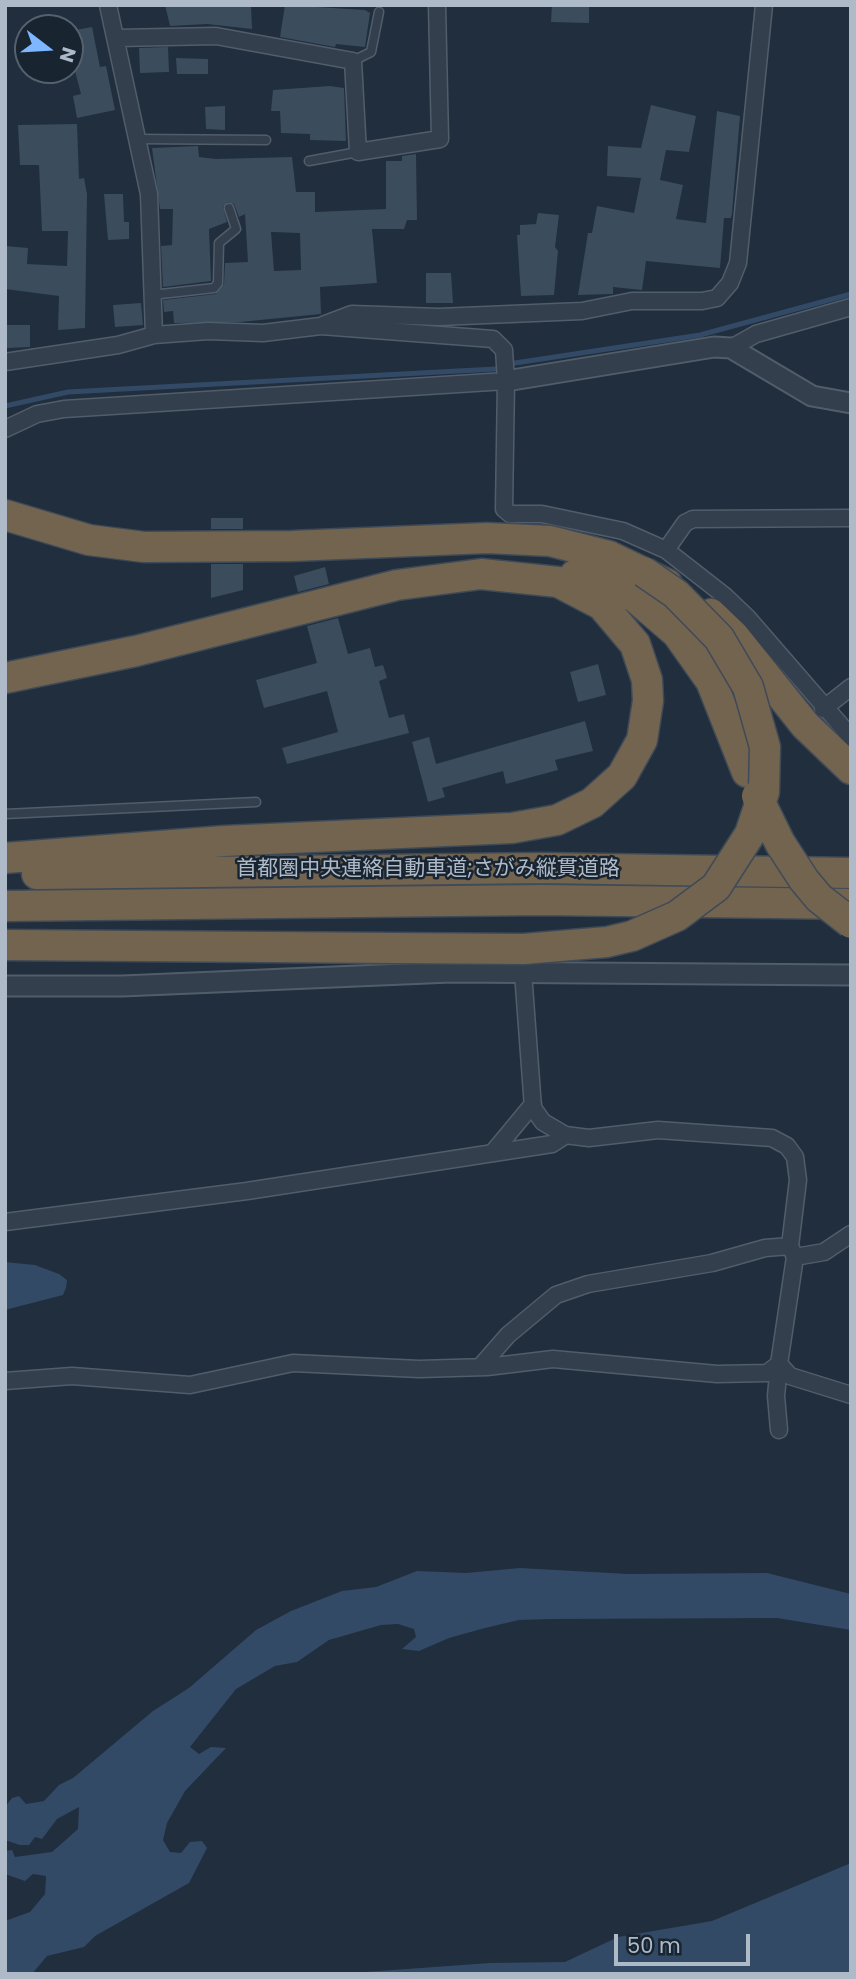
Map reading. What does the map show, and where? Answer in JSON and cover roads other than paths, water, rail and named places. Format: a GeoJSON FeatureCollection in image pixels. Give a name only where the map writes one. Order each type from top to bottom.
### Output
{"type":"FeatureCollection","features":[{"type":"Feature","properties":{"kind":"highway"},"geometry":{"type":"LineString","coordinates":[[5,515],[89,540],[144,547],[292,546],[487,538],[570,545],[609,556],[644,572],[694,601],[722,624],[805,725],[851,769]]}},
{"type":"Feature","properties":{"kind":"highway"},"geometry":{"type":"LineString","coordinates":[[5,678],[149,648],[397,585],[481,574],[532,571],[572,574],[620,590],[649,607],[677,633],[701,664],[720,700],[747,772],[790,861],[819,898],[851,923]]}},
{"type":"Feature","properties":{"kind":"highway"},"geometry":{"type":"LineString","coordinates":[[5,945],[524,949],[607,942],[632,936],[677,916],[716,887],[750,834],[764,792],[765,747],[748,687],[719,638],[676,594],[644,572]]}},
{"type":"Feature","properties":{"kind":"highway"},"geometry":{"type":"LineString","coordinates":[[5,858],[224,841],[512,828],[557,820],[584,808],[622,776],[642,740],[647,721],[647,680],[635,644],[603,605],[574,588],[541,578],[481,574]]}},
{"type":"Feature","properties":{"kind":"highway","name":"首都圏中央連絡自動車道;さがみ縦貫道路"},"geometry":{"type":"LineString","coordinates":[[5,875],[423,868],[851,873]]}},
{"type":"Feature","properties":{"kind":"highway","name":"首都圏中央連絡自動車道;さがみ縦貫道路"},"geometry":{"type":"LineString","coordinates":[[5,906],[488,900],[851,904]]}},
{"type":"Feature","properties":{"kind":"street"},"geometry":{"type":"LineString","coordinates":[[108,5],[149,194],[154,335]]}},
{"type":"Feature","properties":{"kind":"street"},"geometry":{"type":"LineString","coordinates":[[117,38],[216,36],[354,61],[358,152],[440,139],[437,5]]}},
{"type":"Feature","properties":{"kind":"street"},"geometry":{"type":"LineString","coordinates":[[321,326],[352,314],[439,317],[582,311],[632,301],[702,301],[717,298],[730,283],[738,263],[764,5]]}},
{"type":"Feature","properties":{"kind":"street"},"geometry":{"type":"LineString","coordinates":[[732,348],[757,334],[851,307]]}},
{"type":"Feature","properties":{"kind":"street"},"geometry":{"type":"LineString","coordinates":[[5,362],[118,345],[154,335],[208,331],[263,333],[321,326],[493,339],[503,350],[506,381],[504,509],[510,514],[542,514],[623,531],[666,550],[725,596],[747,617],[851,737]]}},
{"type":"Feature","properties":{"kind":"street"},"geometry":{"type":"LineString","coordinates":[[5,429],[37,414],[64,409],[506,381],[714,347],[732,348],[812,396],[851,403]]}},
{"type":"Feature","properties":{"kind":"street"},"geometry":{"type":"LineString","coordinates":[[666,550],[685,523],[693,519],[851,518]]}},
{"type":"Feature","properties":{"kind":"street"},"geometry":{"type":"LineString","coordinates":[[824,709],[851,687]]}},
{"type":"Feature","properties":{"kind":"street"},"geometry":{"type":"LineString","coordinates":[[5,986],[122,986],[379,974],[523,972],[851,975]]}},
{"type":"Feature","properties":{"kind":"street"},"geometry":{"type":"LineString","coordinates":[[523,972],[533,1104],[542,1122],[566,1135],[589,1138],[658,1130],[696,1132],[728,1138],[772,1138],[786,1146],[795,1157],[798,1180],[776,1396],[779,1430]]}},
{"type":"Feature","properties":{"kind":"street"},"geometry":{"type":"LineString","coordinates":[[494,1151],[533,1104]]}},
{"type":"Feature","properties":{"kind":"street"},"geometry":{"type":"LineString","coordinates":[[5,1222],[247,1191],[552,1144],[566,1135]]}},
{"type":"Feature","properties":{"kind":"street"},"geometry":{"type":"LineString","coordinates":[[480,1367],[508,1335],[556,1295],[588,1284],[712,1263],[765,1248],[792,1252],[824,1252],[851,1234]]}},
{"type":"Feature","properties":{"kind":"street"},"geometry":{"type":"LineString","coordinates":[[5,1381],[72,1376],[190,1385],[293,1363],[419,1369],[480,1367],[553,1359],[717,1374],[766,1373],[779,1364]]}},
{"type":"Feature","properties":{"kind":"street"},"geometry":{"type":"LineString","coordinates":[[779,1364],[790,1376],[851,1395]]}},
{"type":"Feature","properties":{"kind":"lane"},"geometry":{"type":"LineString","coordinates":[[354,61],[371,52],[379,12]]}},
{"type":"Feature","properties":{"kind":"lane"},"geometry":{"type":"LineString","coordinates":[[137,139],[266,140]]}},
{"type":"Feature","properties":{"kind":"lane"},"geometry":{"type":"LineString","coordinates":[[309,161],[358,152]]}},
{"type":"Feature","properties":{"kind":"lane"},"geometry":{"type":"LineString","coordinates":[[152,295],[214,288],[218,283],[219,243],[236,229],[229,208]]}},
{"type":"Feature","properties":{"kind":"lane"},"geometry":{"type":"LineString","coordinates":[[5,814],[256,802]]}},
{"type":"Feature","properties":{"kind":"water"},"geometry":{"type":"Polygon","coordinates":[[[5,1262],[35,1265],[59,1274],[67,1280],[63,1295],[5,1310],[5,1262]]]}},
{"type":"Feature","properties":{"kind":"water"},"geometry":{"type":"Polygon","coordinates":[[[520,1568],[628,1574],[767,1573],[851,1594],[851,1630],[777,1618],[549,1619],[519,1620],[485,1628],[449,1638],[419,1651],[402,1649],[416,1637],[414,1629],[398,1624],[381,1625],[329,1640],[297,1662],[275,1666],[236,1689],[190,1747],[199,1754],[211,1747],[226,1748],[185,1791],[167,1823],[163,1840],[170,1852],[181,1853],[190,1842],[202,1841],[207,1848],[189,1883],[95,1936],[84,1947],[47,1956],[32,1974],[5,1974],[5,1921],[30,1912],[45,1894],[46,1876],[33,1874],[25,1881],[5,1874],[5,1851],[12,1850],[15,1857],[52,1852],[78,1829],[79,1807],[57,1819],[42,1839],[35,1837],[29,1845],[20,1845],[5,1840],[5,1807],[12,1798],[19,1796],[26,1804],[44,1801],[59,1785],[73,1778],[153,1711],[189,1688],[256,1630],[291,1611],[342,1591],[376,1587],[417,1571],[466,1573],[520,1568]]]}},
{"type":"Feature","properties":{"kind":"water"},"geometry":{"type":"Polygon","coordinates":[[[851,1863],[851,1974],[337,1974],[490,1963],[565,1962],[618,1937],[712,1921],[851,1863]]]}},
{"type":"Feature","properties":{"kind":"waterway"},"geometry":{"type":"LineString","coordinates":[[515,363],[700,335],[851,294]]}},
{"type":"Feature","properties":{"kind":"waterway"},"geometry":{"type":"LineString","coordinates":[[5,406],[68,392],[495,369]]}}]}
